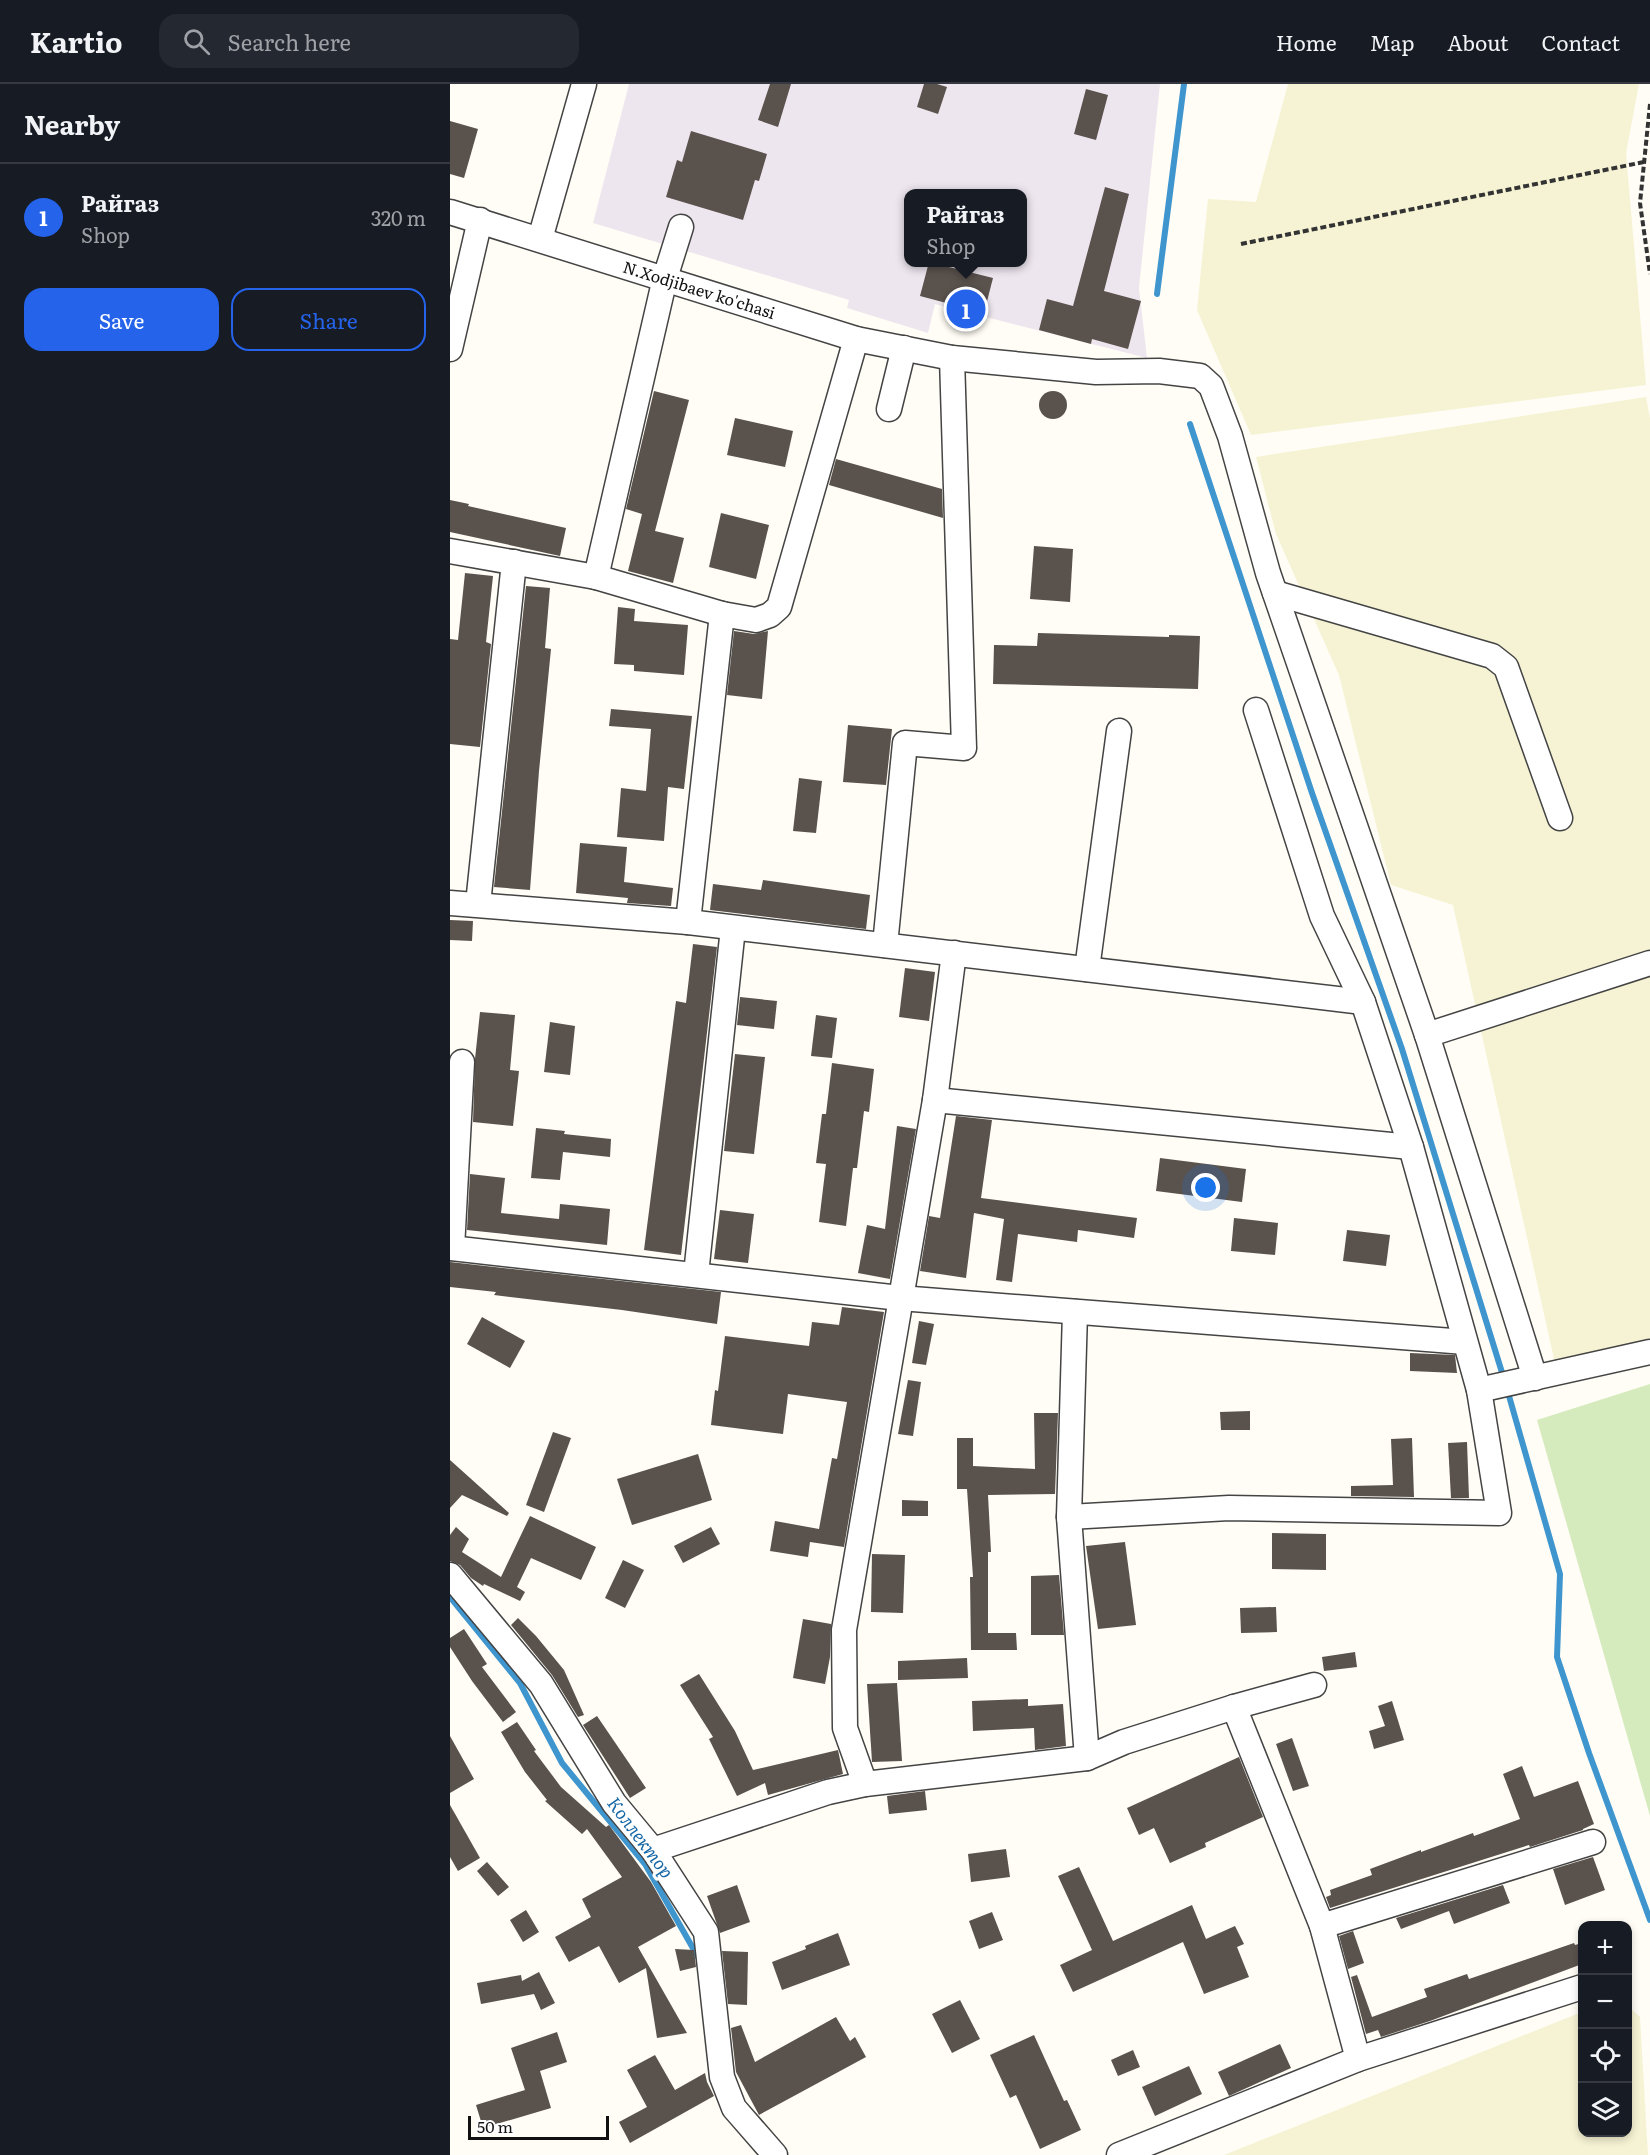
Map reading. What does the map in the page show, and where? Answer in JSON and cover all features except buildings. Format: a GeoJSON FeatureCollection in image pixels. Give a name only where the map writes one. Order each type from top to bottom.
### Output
{"type":"FeatureCollection","features":[{"type":"Feature","properties":{"kind":"street"},"geometry":{"type":"LineString","coordinates":[[540,239],[584,84]]}},
{"type":"Feature","properties":{"kind":"street","name":"N.Xodjibaev ko'chasi"},"geometry":{"type":"LineString","coordinates":[[450,212],[856,339],[952,357],[1096,372],[1159,371],[1200,376],[1211,386],[1230,436],[1275,593],[1426,1035],[1506,1384]]}},
{"type":"Feature","properties":{"kind":"street"},"geometry":{"type":"LineString","coordinates":[[450,349],[480,220]]}},
{"type":"Feature","properties":{"kind":"street"},"geometry":{"type":"LineString","coordinates":[[596,578],[665,278],[681,227]]}},
{"type":"Feature","properties":{"kind":"street"},"geometry":{"type":"LineString","coordinates":[[450,550],[596,578],[722,614],[756,620],[770,615],[779,607],[856,339]]}},
{"type":"Feature","properties":{"kind":"street"},"geometry":{"type":"LineString","coordinates":[[889,409],[904,348]]}},
{"type":"Feature","properties":{"kind":"street"},"geometry":{"type":"LineString","coordinates":[[885,945],[905,743],[964,748],[952,357]]}},
{"type":"Feature","properties":{"kind":"street"},"geometry":{"type":"LineString","coordinates":[[478,904],[514,562]]}},
{"type":"Feature","properties":{"kind":"street"},"geometry":{"type":"LineString","coordinates":[[1275,593],[1492,656],[1502,662],[1506,667],[1560,818]]}},
{"type":"Feature","properties":{"kind":"street"},"geometry":{"type":"LineString","coordinates":[[688,922],[722,614]]}},
{"type":"Feature","properties":{"kind":"street"},"geometry":{"type":"LineString","coordinates":[[1069,1517],[1229,1508],[1499,1513],[1506,1384],[1464,1342],[1411,1147],[1363,1002],[1322,916],[1256,710]]}},
{"type":"Feature","properties":{"kind":"street"},"geometry":{"type":"LineString","coordinates":[[1087,969],[1119,731]]}},
{"type":"Feature","properties":{"kind":"street"},"geometry":{"type":"LineString","coordinates":[[450,903],[688,922],[1363,1002]]}},
{"type":"Feature","properties":{"kind":"street"},"geometry":{"type":"LineString","coordinates":[[696,1274],[733,928]]}},
{"type":"Feature","properties":{"kind":"street"},"geometry":{"type":"LineString","coordinates":[[865,1784],[844,1728],[844,1630],[935,1100],[954,953]]}},
{"type":"Feature","properties":{"kind":"street"},"geometry":{"type":"LineString","coordinates":[[1426,1035],[1650,963]]}},
{"type":"Feature","properties":{"kind":"street"},"geometry":{"type":"LineString","coordinates":[[462,1062],[451,1248],[900,1298],[1464,1342]]}},
{"type":"Feature","properties":{"kind":"street"},"geometry":{"type":"LineString","coordinates":[[935,1100],[1411,1147]]}},
{"type":"Feature","properties":{"kind":"street"},"geometry":{"type":"LineString","coordinates":[[1075,1312],[1069,1517],[1087,1758]]}},
{"type":"Feature","properties":{"kind":"street"},"geometry":{"type":"LineString","coordinates":[[1506,1384],[1650,1352]]}},
{"type":"Feature","properties":{"kind":"street"},"geometry":{"type":"LineString","coordinates":[[450,1575],[541,1684],[614,1803],[653,1850],[706,1932],[722,2077],[734,2108],[775,2155]]}},
{"type":"Feature","properties":{"kind":"street"},"geometry":{"type":"LineString","coordinates":[[653,1850],[828,1792],[865,1784],[1087,1758],[1124,1742],[1234,1707],[1314,1685]]}},
{"type":"Feature","properties":{"kind":"street"},"geometry":{"type":"LineString","coordinates":[[1234,1707],[1322,1926],[1358,2059]]}},
{"type":"Feature","properties":{"kind":"street"},"geometry":{"type":"LineString","coordinates":[[1322,1926],[1593,1842]]}},
{"type":"Feature","properties":{"kind":"street"},"geometry":{"type":"LineString","coordinates":[[1119,2155],[1358,2059],[1578,1989]]}},
{"type":"Feature","properties":{"kind":"path"},"geometry":{"type":"LineString","coordinates":[[1650,104],[1640,203],[1650,274]]}},
{"type":"Feature","properties":{"kind":"path"},"geometry":{"type":"LineString","coordinates":[[1241,244],[1644,162]]}},
{"type":"Feature","properties":{"kind":"shaded area"},"geometry":{"type":"Polygon","coordinates":[[[629,84],[1160,84],[1139,288],[1147,358],[935,304],[928,333],[847,308],[849,300],[593,223],[629,84]]]}},
{"type":"Feature","properties":{"kind":"shaded area"},"geometry":{"type":"Polygon","coordinates":[[[1288,84],[1639,84],[1626,153],[1646,385],[1251,435],[1197,310],[1208,199],[1256,202],[1288,84]]]}},
{"type":"Feature","properties":{"kind":"shaded area"},"geometry":{"type":"Polygon","coordinates":[[[1646,397],[1650,418],[1650,1344],[1556,1368],[1453,905],[1391,885],[1339,675],[1276,534],[1256,457],[1646,397]]]}},
{"type":"Feature","properties":{"kind":"shaded area"},"geometry":{"type":"Polygon","coordinates":[[[1632,2010],[1640,2017],[1648,2155],[1224,2155],[1578,2014],[1578,2137],[1632,2137],[1632,2010]]]}},
{"type":"Feature","properties":{"kind":"green space"},"geometry":{"type":"Polygon","coordinates":[[[1650,1384],[1650,1816],[1537,1420],[1650,1384]]]}},
{"type":"Feature","properties":{"kind":"waterway"},"geometry":{"type":"LineString","coordinates":[[1157,294],[1184,84]]}},
{"type":"Feature","properties":{"kind":"waterway"},"geometry":{"type":"LineString","coordinates":[[1190,424],[1312,793],[1402,1049],[1504,1379]]}},
{"type":"Feature","properties":{"kind":"waterway"},"geometry":{"type":"LineString","coordinates":[[1507,1389],[1560,1574],[1557,1657],[1589,1753],[1650,1920]]}},
{"type":"Feature","properties":{"kind":"waterway","name":"Коллектор"},"geometry":{"type":"LineString","coordinates":[[450,1597],[520,1683],[562,1763],[645,1864],[698,1957]]}},
{"type":"Feature","properties":{"kind":"place","name":"Райгаз"},"geometry":{"type":"Point","coordinates":[966,309]}}]}
